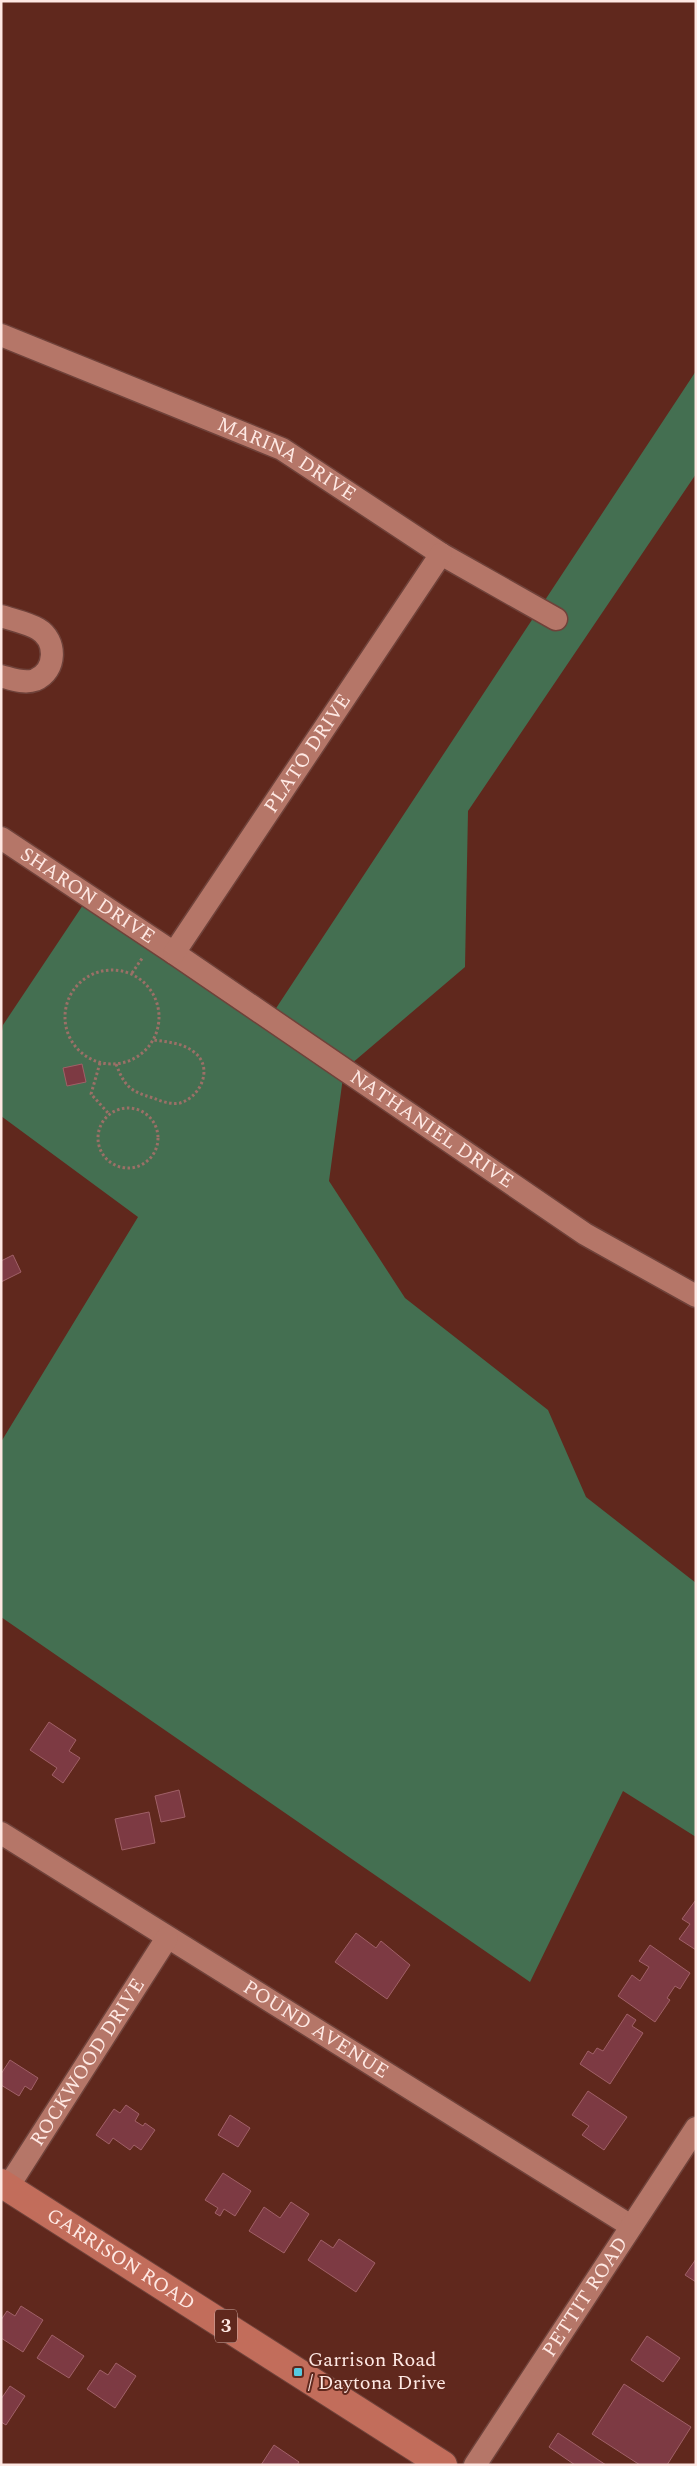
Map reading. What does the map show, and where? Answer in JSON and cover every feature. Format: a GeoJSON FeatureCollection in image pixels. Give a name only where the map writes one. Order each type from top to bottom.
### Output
{"type":"FeatureCollection","features":[{"type":"Feature","properties":{"kind":"main road","name":"GARRISON ROAD"},"geometry":{"type":"LineString","coordinates":[[5,2185],[443,2465]]}},
{"type":"Feature","properties":{"kind":"street","name":"MARINA DRIVE"},"geometry":{"type":"LineString","coordinates":[[1,335],[282,449],[441,554],[556,619]]}},
{"type":"Feature","properties":{"kind":"street","name":"PLATO DRIVE"},"geometry":{"type":"LineString","coordinates":[[174,953],[441,554]]}},
{"type":"Feature","properties":{"kind":"street"},"geometry":{"type":"LineString","coordinates":[[1,616],[38,629],[49,639],[53,653],[47,671],[36,680],[22,682],[1,676]]}},
{"type":"Feature","properties":{"kind":"street","name":"SHARON DRIVE"},"geometry":{"type":"LineString","coordinates":[[1,838],[174,953]]}},
{"type":"Feature","properties":{"kind":"street","name":"NATHANIEL DRIVE"},"geometry":{"type":"LineString","coordinates":[[174,953],[585,1234],[696,1296]]}},
{"type":"Feature","properties":{"kind":"street","name":"POUND AVENUE"},"geometry":{"type":"LineString","coordinates":[[1,1833],[631,2226]]}},
{"type":"Feature","properties":{"kind":"street","name":"ROCKWOOD DRIVE"},"geometry":{"type":"LineString","coordinates":[[5,2185],[167,1938]]}},
{"type":"Feature","properties":{"kind":"street","name":"PETTIT ROAD"},"geometry":{"type":"LineString","coordinates":[[475,2465],[696,2128]]}},
{"type":"Feature","properties":{"kind":"path"},"geometry":{"type":"LineString","coordinates":[[118,969],[132,973],[145,982],[155,994],[160,1010],[160,1025],[154,1040],[138,1057],[131,1061],[116,1064],[100,1063],[86,1056],[75,1047],[68,1035],[65,1021],[66,1007],[70,994],[79,982],[91,974],[104,970],[118,969]]}},
{"type":"Feature","properties":{"kind":"path"},"geometry":{"type":"LineString","coordinates":[[116,1064],[128,1088],[143,1095],[170,1103],[180,1103],[189,1098],[203,1080],[205,1072],[202,1059],[185,1046],[154,1040]]}},
{"type":"Feature","properties":{"kind":"path"},"geometry":{"type":"LineString","coordinates":[[100,1063],[92,1094],[109,1114]]}},
{"type":"Feature","properties":{"kind":"path"},"geometry":{"type":"LineString","coordinates":[[118,1110],[137,1110],[153,1121],[157,1130],[156,1149],[144,1164],[134,1168],[119,1166],[106,1159],[101,1151],[99,1131],[109,1114],[118,1110]]}},
{"type":"Feature","properties":{"kind":"green space"},"geometry":{"type":"Polygon","coordinates":[[[696,371],[696,474],[468,811],[465,967],[344,1070],[329,1181],[405,1298],[548,1410],[586,1497],[696,1583],[696,1837],[623,1791],[530,1982],[1,1617],[1,1442],[138,1217],[1,1116],[1,1037],[3,1025],[83,905],[265,1025],[696,371]]]}},
{"type":"Feature","properties":{"kind":"building"},"geometry":{"type":"Polygon","coordinates":[[[82,1064],[86,1082],[67,1086],[63,1068],[82,1064]]]}},
{"type":"Feature","properties":{"kind":"building"},"geometry":{"type":"Polygon","coordinates":[[[13,1255],[21,1272],[1,1282],[1,1261],[13,1255]]]}},
{"type":"Feature","properties":{"kind":"building"},"geometry":{"type":"Polygon","coordinates":[[[49,1722],[76,1740],[69,1751],[80,1758],[63,1783],[52,1775],[57,1768],[30,1750],[49,1722]]]}},
{"type":"Feature","properties":{"kind":"building"},"geometry":{"type":"Polygon","coordinates":[[[179,1790],[185,1817],[161,1822],[155,1796],[179,1790]]]}},
{"type":"Feature","properties":{"kind":"building"},"geometry":{"type":"Polygon","coordinates":[[[149,1812],[155,1843],[122,1850],[115,1819],[149,1812]]]}},
{"type":"Feature","properties":{"kind":"building"},"geometry":{"type":"Polygon","coordinates":[[[695,1901],[696,1950],[679,1939],[690,1924],[682,1919],[695,1901]]]}},
{"type":"Feature","properties":{"kind":"building"},"geometry":{"type":"Polygon","coordinates":[[[356,1933],[376,1948],[381,1941],[410,1965],[387,1999],[335,1962],[356,1933]]]}},
{"type":"Feature","properties":{"kind":"building"},"geometry":{"type":"Polygon","coordinates":[[[650,1945],[690,1973],[680,1989],[675,1986],[667,1998],[670,2000],[655,2022],[618,1996],[632,1975],[640,1981],[649,1967],[639,1961],[650,1945]]]}},
{"type":"Feature","properties":{"kind":"building"},"geometry":{"type":"Polygon","coordinates":[[[627,2014],[636,2020],[632,2026],[643,2033],[610,2084],[580,2064],[588,2051],[593,2054],[597,2048],[603,2051],[627,2014]]]}},
{"type":"Feature","properties":{"kind":"building"},"geometry":{"type":"Polygon","coordinates":[[[10,2060],[38,2078],[31,2090],[25,2086],[19,2096],[1,2085],[1,2074],[10,2060]]]}},
{"type":"Feature","properties":{"kind":"building"},"geometry":{"type":"Polygon","coordinates":[[[588,2091],[627,2117],[604,2150],[582,2135],[589,2126],[572,2115],[588,2091]]]}},
{"type":"Feature","properties":{"kind":"building"},"geometry":{"type":"Polygon","coordinates":[[[126,2105],[139,2114],[135,2121],[143,2126],[145,2123],[155,2130],[141,2150],[134,2145],[130,2150],[113,2138],[109,2144],[96,2135],[114,2109],[120,2113],[126,2105]]]}},
{"type":"Feature","properties":{"kind":"building"},"geometry":{"type":"Polygon","coordinates":[[[230,2115],[250,2128],[238,2147],[218,2135],[230,2115]]]}},
{"type":"Feature","properties":{"kind":"building"},"geometry":{"type":"Polygon","coordinates":[[[223,2173],[251,2191],[235,2216],[224,2209],[220,2216],[215,2213],[218,2208],[205,2200],[223,2173]]]}},
{"type":"Feature","properties":{"kind":"building"},"geometry":{"type":"Polygon","coordinates":[[[291,2202],[309,2214],[284,2253],[249,2231],[264,2207],[280,2218],[291,2202]]]}},
{"type":"Feature","properties":{"kind":"building"},"geometry":{"type":"Polygon","coordinates":[[[339,2239],[375,2263],[356,2292],[308,2260],[321,2240],[333,2248],[339,2239]]]}},
{"type":"Feature","properties":{"kind":"building"},"geometry":{"type":"Polygon","coordinates":[[[696,2259],[696,2282],[685,2275],[696,2259]]]}},
{"type":"Feature","properties":{"kind":"building"},"geometry":{"type":"Polygon","coordinates":[[[21,2306],[43,2320],[23,2352],[1,2338],[1,2320],[7,2311],[15,2316],[21,2306]]]}},
{"type":"Feature","properties":{"kind":"building"},"geometry":{"type":"Polygon","coordinates":[[[52,2335],[84,2356],[69,2378],[37,2358],[52,2335]]]}},
{"type":"Feature","properties":{"kind":"building"},"geometry":{"type":"Polygon","coordinates":[[[647,2336],[680,2358],[663,2382],[631,2360],[647,2336]]]}},
{"type":"Feature","properties":{"kind":"building"},"geometry":{"type":"Polygon","coordinates":[[[116,2363],[136,2376],[115,2408],[87,2389],[100,2370],[108,2375],[116,2363]]]}},
{"type":"Feature","properties":{"kind":"building"},"geometry":{"type":"Polygon","coordinates":[[[624,2384],[691,2427],[667,2465],[640,2465],[592,2434],[624,2384]]]}},
{"type":"Feature","properties":{"kind":"building"},"geometry":{"type":"Polygon","coordinates":[[[10,2386],[25,2396],[6,2425],[1,2422],[1,2399],[10,2386]]]}},
{"type":"Feature","properties":{"kind":"building"},"geometry":{"type":"Polygon","coordinates":[[[558,2433],[606,2465],[575,2465],[549,2447],[558,2433]]]}},
{"type":"Feature","properties":{"kind":"building"},"geometry":{"type":"Polygon","coordinates":[[[274,2445],[299,2462],[297,2465],[261,2465],[274,2445]]]}},
{"type":"Feature","properties":{"kind":"place","name":"Garrison Road / Daytona Drive"},"geometry":{"type":"Point","coordinates":[298,2372]}}]}
